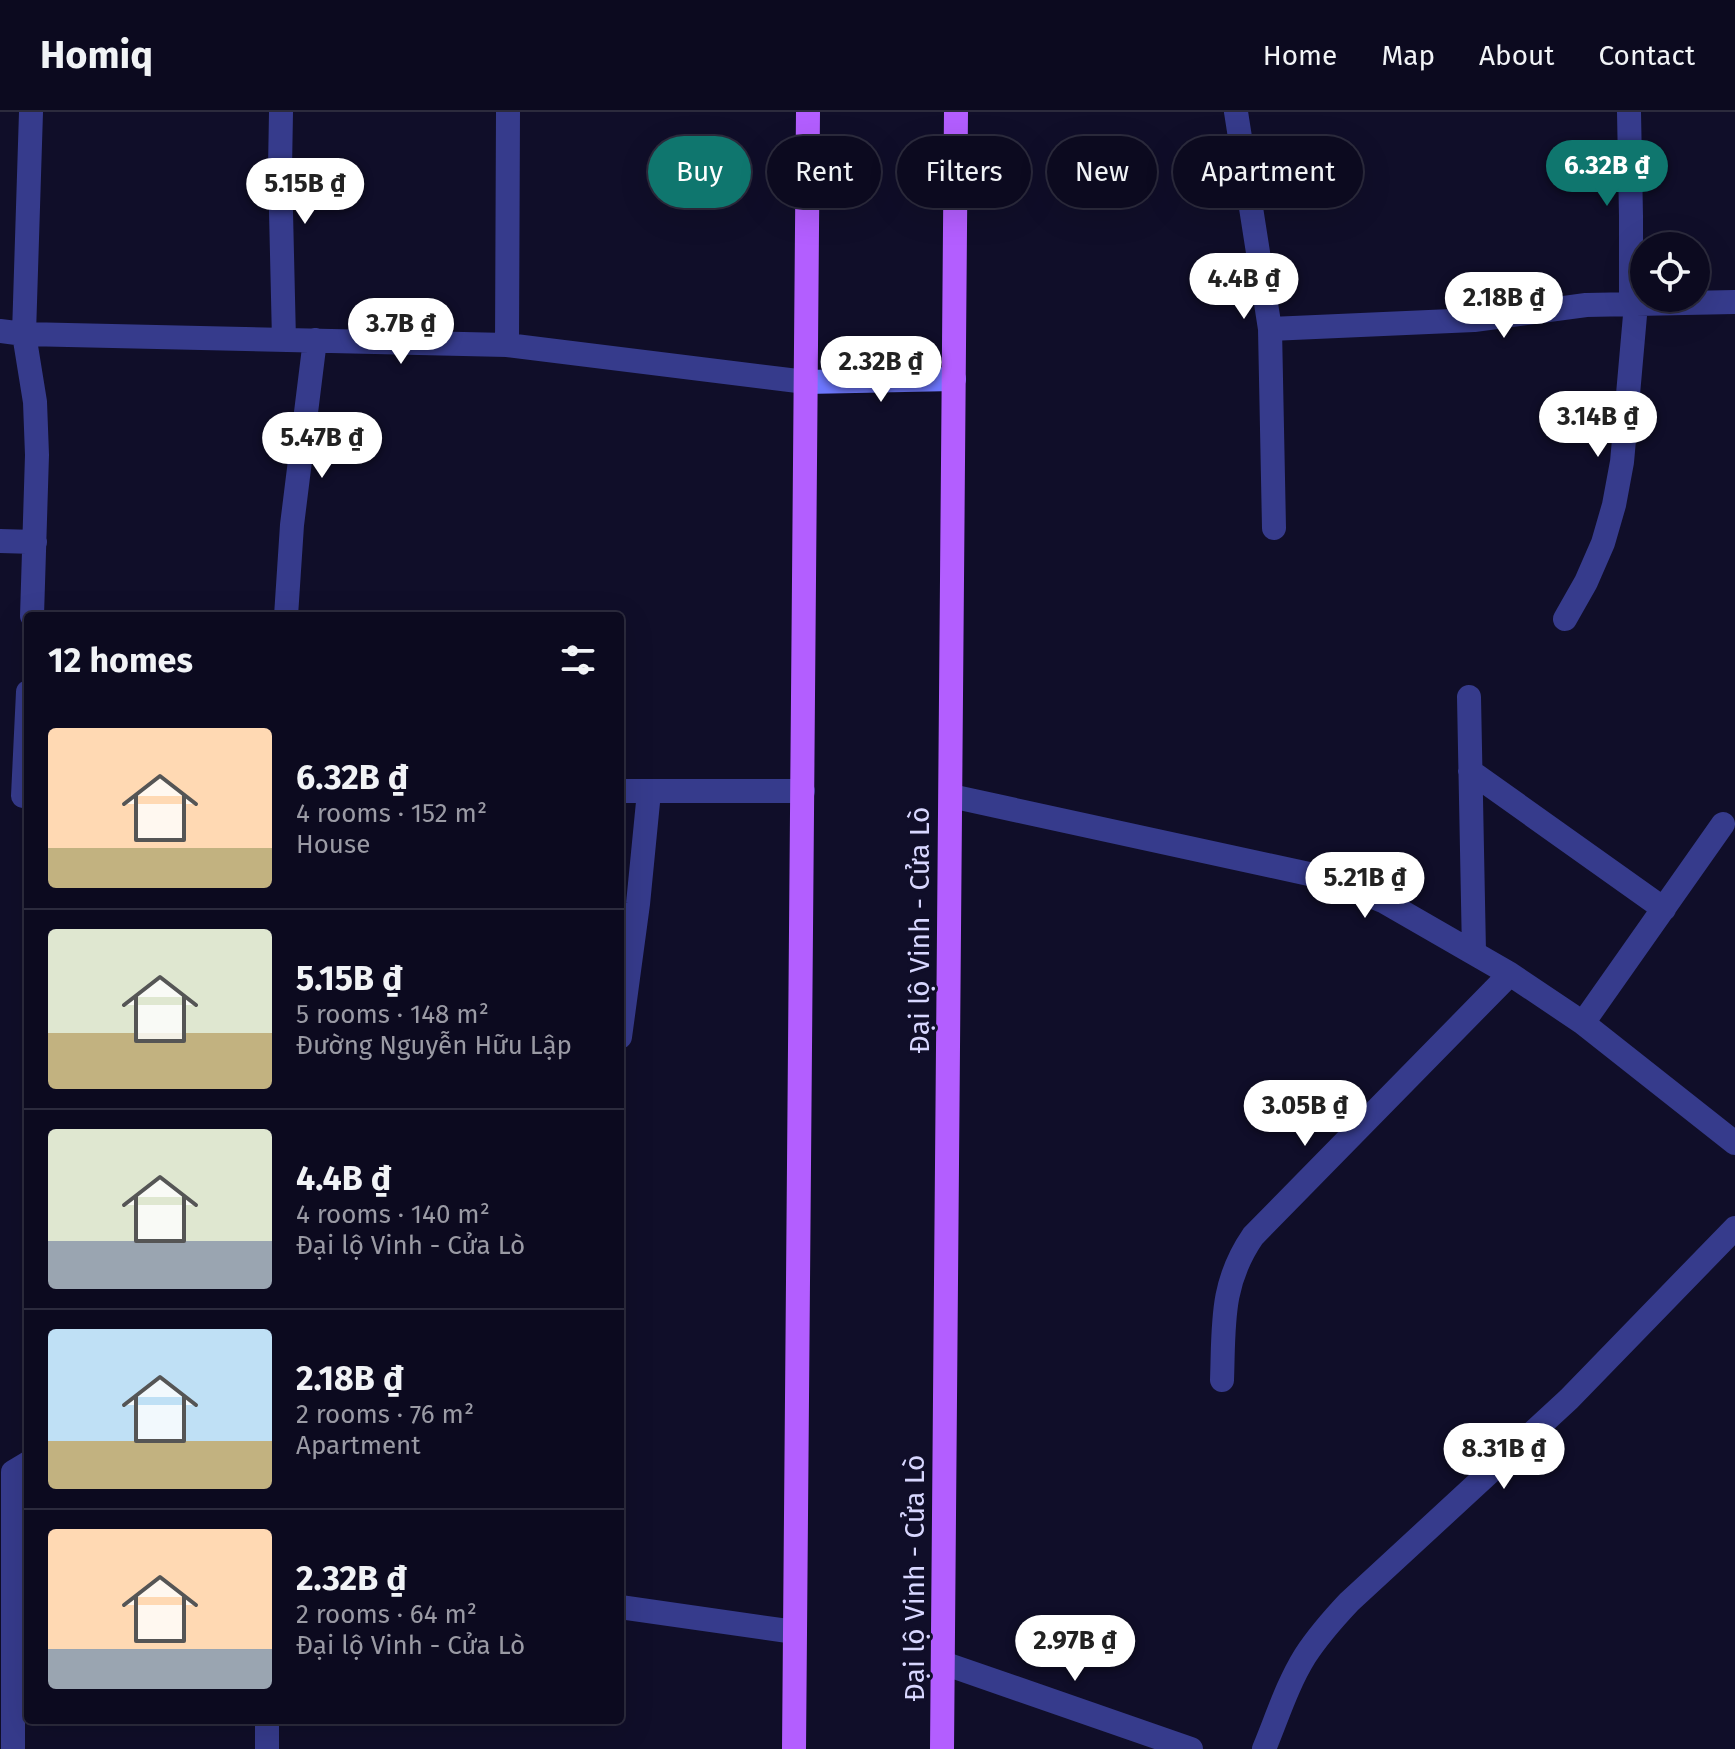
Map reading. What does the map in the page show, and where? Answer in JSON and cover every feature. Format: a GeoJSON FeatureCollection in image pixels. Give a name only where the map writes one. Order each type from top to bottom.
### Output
{"type":"FeatureCollection","features":[{"type":"Feature","properties":{"kind":"main road"},"geometry":{"type":"LineString","coordinates":[[794,1749],[808,112]]}},
{"type":"Feature","properties":{"kind":"main road","name":"Đại lộ Vinh - Cửa Lò"},"geometry":{"type":"LineString","coordinates":[[942,1749],[956,112]]}},
{"type":"Feature","properties":{"kind":"street"},"geometry":{"type":"LineString","coordinates":[[31,112],[12,333],[32,377],[35,415],[37,455],[32,612]]}},
{"type":"Feature","properties":{"kind":"street"},"geometry":{"type":"LineString","coordinates":[[281,112],[284,340]]}},
{"type":"Feature","properties":{"kind":"street"},"geometry":{"type":"LineString","coordinates":[[507,345],[508,112]]}},
{"type":"Feature","properties":{"kind":"street"},"geometry":{"type":"LineString","coordinates":[[1236,112],[1270,329],[1274,528]]}},
{"type":"Feature","properties":{"kind":"street"},"geometry":{"type":"LineString","coordinates":[[1629,112],[1632,232]]}},
{"type":"Feature","properties":{"kind":"street"},"geometry":{"type":"LineString","coordinates":[[1710,302],[1735,302]]}},
{"type":"Feature","properties":{"kind":"street"},"geometry":{"type":"LineString","coordinates":[[1270,329],[1474,320],[1586,305],[1630,304]]}},
{"type":"Feature","properties":{"kind":"street"},"geometry":{"type":"LineString","coordinates":[[1565,619],[1603,543],[1614,505],[1622,462],[1633,312]]}},
{"type":"Feature","properties":{"kind":"street"},"geometry":{"type":"LineString","coordinates":[[12,333],[507,345],[806,382],[954,379]]}},
{"type":"Feature","properties":{"kind":"street"},"geometry":{"type":"LineString","coordinates":[[286,612],[292,525],[315,340]]}},
{"type":"Feature","properties":{"kind":"street"},"geometry":{"type":"LineString","coordinates":[[0,541],[35,542]]}},
{"type":"Feature","properties":{"kind":"street"},"geometry":{"type":"LineString","coordinates":[[1469,697],[1474,952]]}},
{"type":"Feature","properties":{"kind":"street"},"geometry":{"type":"LineString","coordinates":[[17,796],[24,730]]}},
{"type":"Feature","properties":{"kind":"street"},"geometry":{"type":"LineString","coordinates":[[1470,771],[1664,909]]}},
{"type":"Feature","properties":{"kind":"street"},"geometry":{"type":"LineString","coordinates":[[624,791],[803,791]]}},
{"type":"Feature","properties":{"kind":"street"},"geometry":{"type":"LineString","coordinates":[[624,1007],[649,792]]}},
{"type":"Feature","properties":{"kind":"street"},"geometry":{"type":"LineString","coordinates":[[951,796],[1331,880],[1385,902],[1474,952],[1583,1023],[1735,1143]]}},
{"type":"Feature","properties":{"kind":"street"},"geometry":{"type":"LineString","coordinates":[[1583,1023],[1723,824]]}},
{"type":"Feature","properties":{"kind":"street"},"geometry":{"type":"LineString","coordinates":[[1222,1380],[1224,1315],[1230,1281],[1239,1258],[1253,1236],[1510,974]]}},
{"type":"Feature","properties":{"kind":"street"},"geometry":{"type":"LineString","coordinates":[[1264,1749],[1294,1677],[1327,1626],[1349,1602],[1569,1399],[1735,1228]]}},
{"type":"Feature","properties":{"kind":"street"},"geometry":{"type":"LineString","coordinates":[[13,1749],[13,1472],[24,1465]]}},
{"type":"Feature","properties":{"kind":"street"},"geometry":{"type":"LineString","coordinates":[[624,1608],[795,1632]]}},
{"type":"Feature","properties":{"kind":"street"},"geometry":{"type":"LineString","coordinates":[[943,1663],[1191,1749]]}},
{"type":"Feature","properties":{"kind":"street"},"geometry":{"type":"LineString","coordinates":[[267,1724],[267,1749]]}}]}
